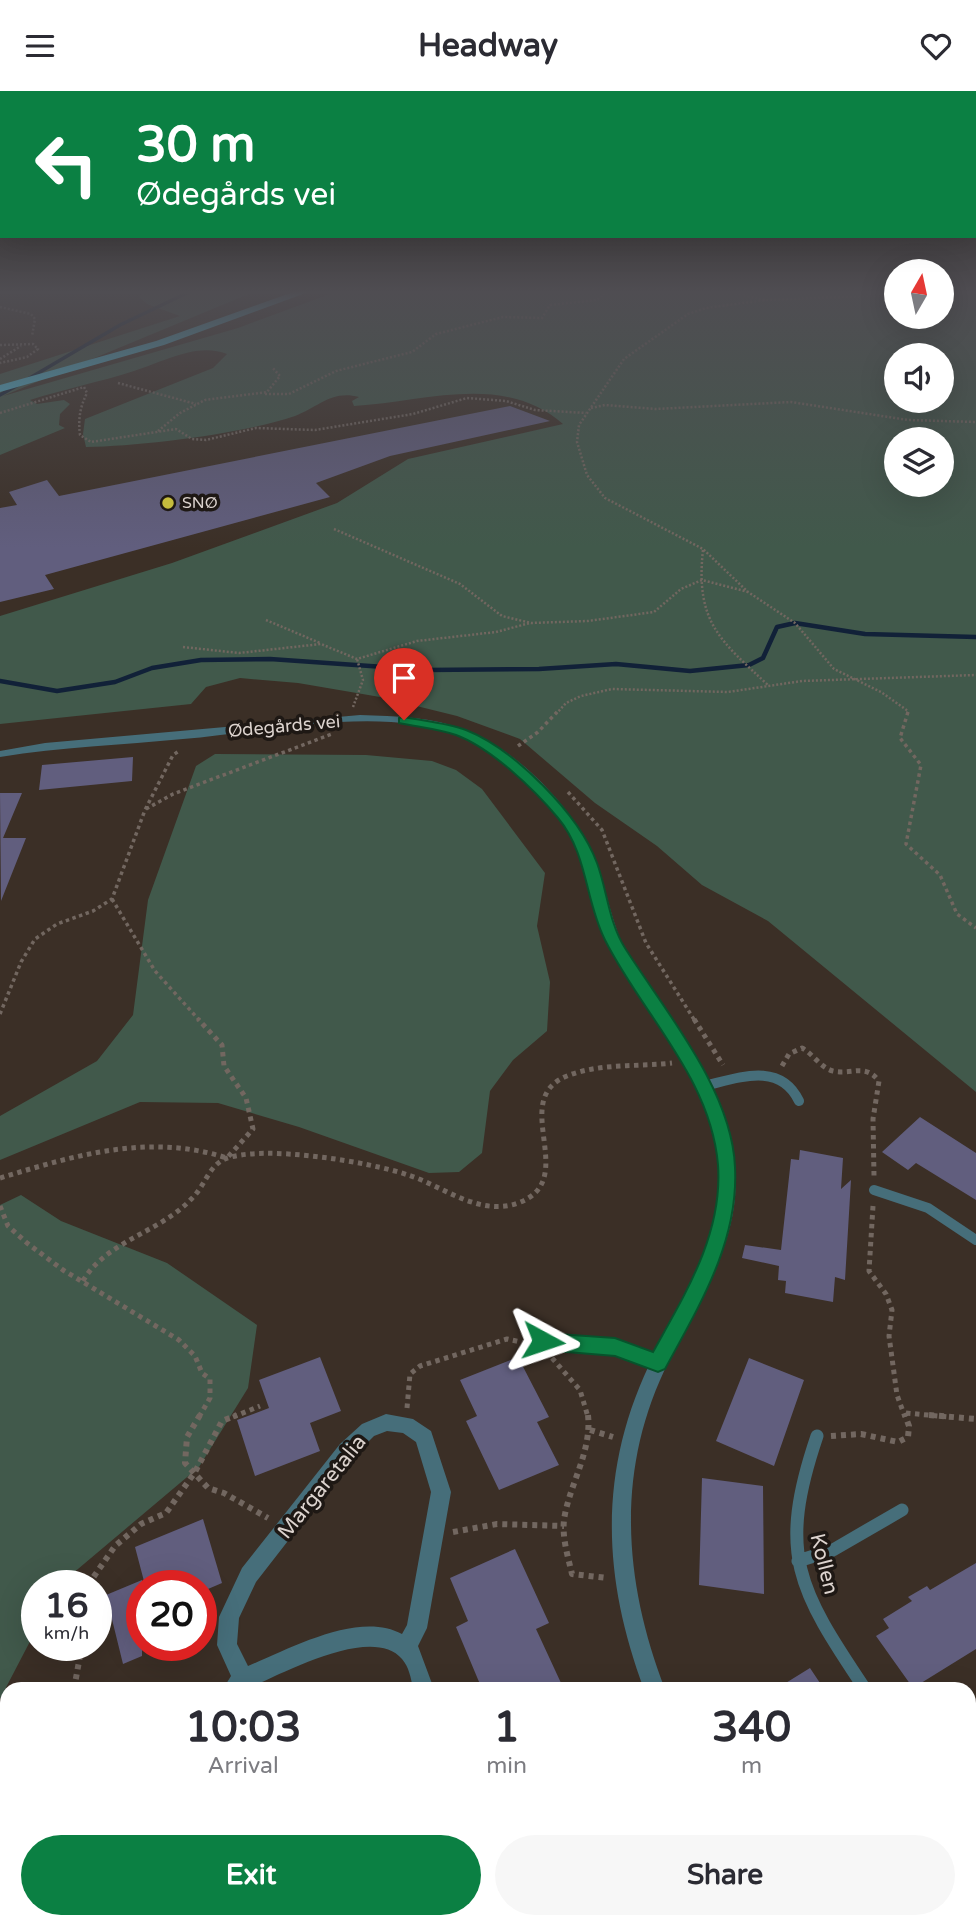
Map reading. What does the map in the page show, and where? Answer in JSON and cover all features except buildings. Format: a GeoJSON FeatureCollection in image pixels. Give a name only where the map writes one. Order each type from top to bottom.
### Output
{"type":"FeatureCollection","features":[{"type":"Feature","properties":{"kind":"highway"},"geometry":{"type":"LineString","coordinates":[[0,389],[42,377]]}},
{"type":"Feature","properties":{"kind":"street","name":"Ødegårds vei"},"geometry":{"type":"LineString","coordinates":[[0,754],[349,714],[404,720],[440,727],[481,742],[513,765],[575,830],[589,863],[611,939],[704,1086],[721,1134],[727,1164],[727,1196],[713,1256],[658,1363],[632,1429],[626,1459],[621,1500],[625,1580],[633,1628],[652,1682]]}},
{"type":"Feature","properties":{"kind":"street","name":"Margaretalia"},"geometry":{"type":"LineString","coordinates":[[237,1682],[227,1645],[229,1618],[249,1575],[347,1450],[368,1430],[386,1422],[407,1425]]}},
{"type":"Feature","properties":{"kind":"street"},"geometry":{"type":"LineString","coordinates":[[407,1425],[424,1437],[441,1492],[417,1628],[406,1647],[416,1664],[422,1682]]}},
{"type":"Feature","properties":{"kind":"street","name":"Margaretalia"},"geometry":{"type":"LineString","coordinates":[[243,1682],[340,1641],[382,1636],[406,1647]]}},
{"type":"Feature","properties":{"kind":"lane"},"geometry":{"type":"LineString","coordinates":[[704,1086],[767,1074],[791,1083],[799,1101]]}},
{"type":"Feature","properties":{"kind":"lane"},"geometry":{"type":"LineString","coordinates":[[874,1190],[928,1208],[976,1240]]}},
{"type":"Feature","properties":{"kind":"lane"},"geometry":{"type":"LineString","coordinates":[[540,1345],[615,1347],[658,1363]]}},
{"type":"Feature","properties":{"kind":"lane","name":"Kollen"},"geometry":{"type":"LineString","coordinates":[[817,1436],[798,1498],[794,1531],[798,1561],[806,1593],[818,1619],[860,1682]]}},
{"type":"Feature","properties":{"kind":"lane"},"geometry":{"type":"LineString","coordinates":[[798,1561],[833,1550],[902,1510]]}},
{"type":"Feature","properties":{"kind":"path"},"geometry":{"type":"LineString","coordinates":[[265,394],[276,386],[280,377]]}},
{"type":"Feature","properties":{"kind":"path"},"geometry":{"type":"LineString","coordinates":[[158,431],[173,418],[197,404],[222,397],[289,394],[325,377]]}},
{"type":"Feature","properties":{"kind":"path"},"geometry":{"type":"LineString","coordinates":[[612,377],[579,425],[577,442],[587,475],[605,498],[703,549],[748,592],[795,623],[834,669],[850,680],[881,692],[908,711],[900,738],[921,765],[906,844],[940,875],[957,914],[976,928]]}},
{"type":"Feature","properties":{"kind":"path"},"geometry":{"type":"LineString","coordinates":[[118,383],[131,389],[197,404]]}},
{"type":"Feature","properties":{"kind":"path"},"geometry":{"type":"LineString","coordinates":[[0,412],[84,387],[87,393],[77,417],[80,435],[86,441],[100,442],[176,429],[192,439],[205,440],[256,428],[315,430],[413,414],[467,398],[506,401],[535,410],[586,414]]}},
{"type":"Feature","properties":{"kind":"path"},"geometry":{"type":"LineString","coordinates":[[590,408],[606,405],[656,409],[792,402],[908,420],[976,422]]}},
{"type":"Feature","properties":{"kind":"path"},"geometry":{"type":"LineString","coordinates":[[334,529],[460,584],[502,616],[531,623],[587,621],[654,612],[681,589],[702,580],[748,592]]}},
{"type":"Feature","properties":{"kind":"path"},"geometry":{"type":"LineString","coordinates":[[703,549],[702,580],[709,601],[707,612],[710,624],[720,640],[770,687]]}},
{"type":"Feature","properties":{"kind":"path"},"geometry":{"type":"LineString","coordinates":[[266,620],[357,659],[378,650],[437,638],[505,633],[531,623]]}},
{"type":"Feature","properties":{"kind":"path"},"geometry":{"type":"LineString","coordinates":[[183,647],[253,652],[321,644]]}},
{"type":"Feature","properties":{"kind":"path"},"geometry":{"type":"LineString","coordinates":[[145,810],[173,795],[329,738],[349,714],[363,680],[357,659]]}},
{"type":"Feature","properties":{"kind":"path"},"geometry":{"type":"LineString","coordinates":[[518,745],[538,732],[566,703],[581,696],[612,689],[728,692],[802,681],[976,675]]}},
{"type":"Feature","properties":{"kind":"path"},"geometry":{"type":"LineString","coordinates":[[349,714],[364,707]]}},
{"type":"Feature","properties":{"kind":"path"},"geometry":{"type":"LineString","coordinates":[[513,742],[527,754]]}},
{"type":"Feature","properties":{"kind":"path"},"geometry":{"type":"LineString","coordinates":[[0,1014],[29,945],[38,934],[102,908],[112,899],[145,810],[173,755],[189,745]]}},
{"type":"Feature","properties":{"kind":"path"},"geometry":{"type":"LineString","coordinates":[[565,789],[602,830],[646,943],[732,1080]]}},
{"type":"Feature","properties":{"kind":"path"},"geometry":{"type":"LineString","coordinates":[[83,1281],[93,1265],[186,1204],[214,1166],[227,1158],[253,1129],[252,1114],[246,1098],[224,1066],[222,1045],[155,971],[112,899]]}},
{"type":"Feature","properties":{"kind":"path"},"geometry":{"type":"LineString","coordinates":[[777,1076],[789,1053],[802,1048],[810,1051],[825,1068],[834,1071],[857,1068],[874,1074],[879,1081],[873,1119],[874,1190],[869,1271],[886,1294],[892,1310],[889,1336],[897,1395],[909,1426],[904,1440],[898,1442],[861,1434],[817,1436]]}},
{"type":"Feature","properties":{"kind":"path"},"geometry":{"type":"LineString","coordinates":[[0,1178],[64,1159],[131,1146],[191,1149],[227,1158],[276,1155],[382,1167],[456,1196],[494,1207],[523,1203],[539,1191],[548,1178],[549,1158],[540,1128],[541,1108],[546,1090],[559,1079],[577,1072],[645,1067],[718,1056]]}},
{"type":"Feature","properties":{"kind":"path"},"geometry":{"type":"LineString","coordinates":[[0,1206],[8,1226],[63,1270],[179,1340],[195,1356],[202,1373],[210,1379],[210,1398],[187,1437],[185,1463],[208,1488],[224,1493],[287,1529]]}},
{"type":"Feature","properties":{"kind":"path"},"geometry":{"type":"LineString","coordinates":[[407,1425],[407,1386],[410,1374],[420,1366],[507,1339],[540,1345]]}},
{"type":"Feature","properties":{"kind":"path"},"geometry":{"type":"LineString","coordinates":[[548,1355],[566,1371],[588,1408],[590,1430],[564,1526],[572,1574],[625,1580]]}},
{"type":"Feature","properties":{"kind":"path"},"geometry":{"type":"LineString","coordinates":[[98,1570],[115,1546],[141,1524],[166,1513],[195,1472],[222,1421],[260,1406]]}},
{"type":"Feature","properties":{"kind":"path"},"geometry":{"type":"LineString","coordinates":[[906,1413],[976,1419]]}},
{"type":"Feature","properties":{"kind":"path"},"geometry":{"type":"LineString","coordinates":[[435,1536],[496,1524],[564,1526]]}},
{"type":"Feature","properties":{"kind":"path"},"geometry":{"type":"LineString","coordinates":[[75,1682],[79,1661]]}},
{"type":"Feature","properties":{"kind":"green space"},"geometry":{"type":"Polygon","coordinates":[[[0,377],[50,377],[3,396],[70,377],[115,377],[30,400],[37,404],[64,400],[70,404],[60,414],[59,425],[65,428],[0,455],[0,377]]]}},
{"type":"Feature","properties":{"kind":"green space"},"geometry":{"type":"Polygon","coordinates":[[[191,377],[884,377],[884,413],[954,413],[954,377],[976,377],[976,1092],[768,921],[702,885],[657,846],[595,803],[520,739],[457,716],[380,697],[298,683],[240,678],[206,687],[191,704],[0,724],[0,616],[172,563],[337,503],[408,459],[563,424],[540,408],[489,394],[435,396],[354,406],[352,401],[359,397],[349,395],[333,398],[295,416],[220,433],[136,444],[86,447],[83,434],[85,419],[191,377]]]}},
{"type":"Feature","properties":{"kind":"green space"},"geometry":{"type":"Polygon","coordinates":[[[215,754],[366,755],[432,761],[456,770],[482,789],[545,873],[537,926],[550,982],[547,1031],[513,1060],[490,1091],[482,1153],[459,1172],[429,1173],[299,1127],[218,1103],[140,1102],[0,1160],[0,1116],[97,1061],[133,1015],[148,900],[196,766],[215,754]]]}},
{"type":"Feature","properties":{"kind":"green space"},"geometry":{"type":"Polygon","coordinates":[[[21,1195],[61,1221],[167,1263],[257,1325],[248,1388],[199,1467],[77,1570],[21,1570],[21,1659],[9,1682],[0,1682],[0,1205],[21,1195]]]}},
{"type":"Feature","properties":{"kind":"waterway"},"geometry":{"type":"LineString","coordinates":[[28,379],[32,377]]}},
{"type":"Feature","properties":{"kind":"waterway"},"geometry":{"type":"LineString","coordinates":[[0,395],[18,385]]}},
{"type":"Feature","properties":{"kind":"waterway"},"geometry":{"type":"LineString","coordinates":[[0,681],[57,691],[115,682],[152,668],[201,660],[270,659],[427,670],[539,669],[616,664],[690,671],[749,665],[763,658],[777,627],[795,623],[865,634],[976,637]]}},
{"type":"Feature","properties":{"kind":"place","name":"SNØ"},"geometry":{"type":"Point","coordinates":[168,503]}},
{"type":"Feature","properties":{"kind":"route"},"geometry":{"type":"LineString","coordinates":[[404,720],[460,732],[494,749],[561,813],[575,830],[589,863],[611,939],[704,1086],[721,1134],[727,1164],[727,1196],[713,1256],[658,1363],[615,1347],[543,1341]]}}]}
